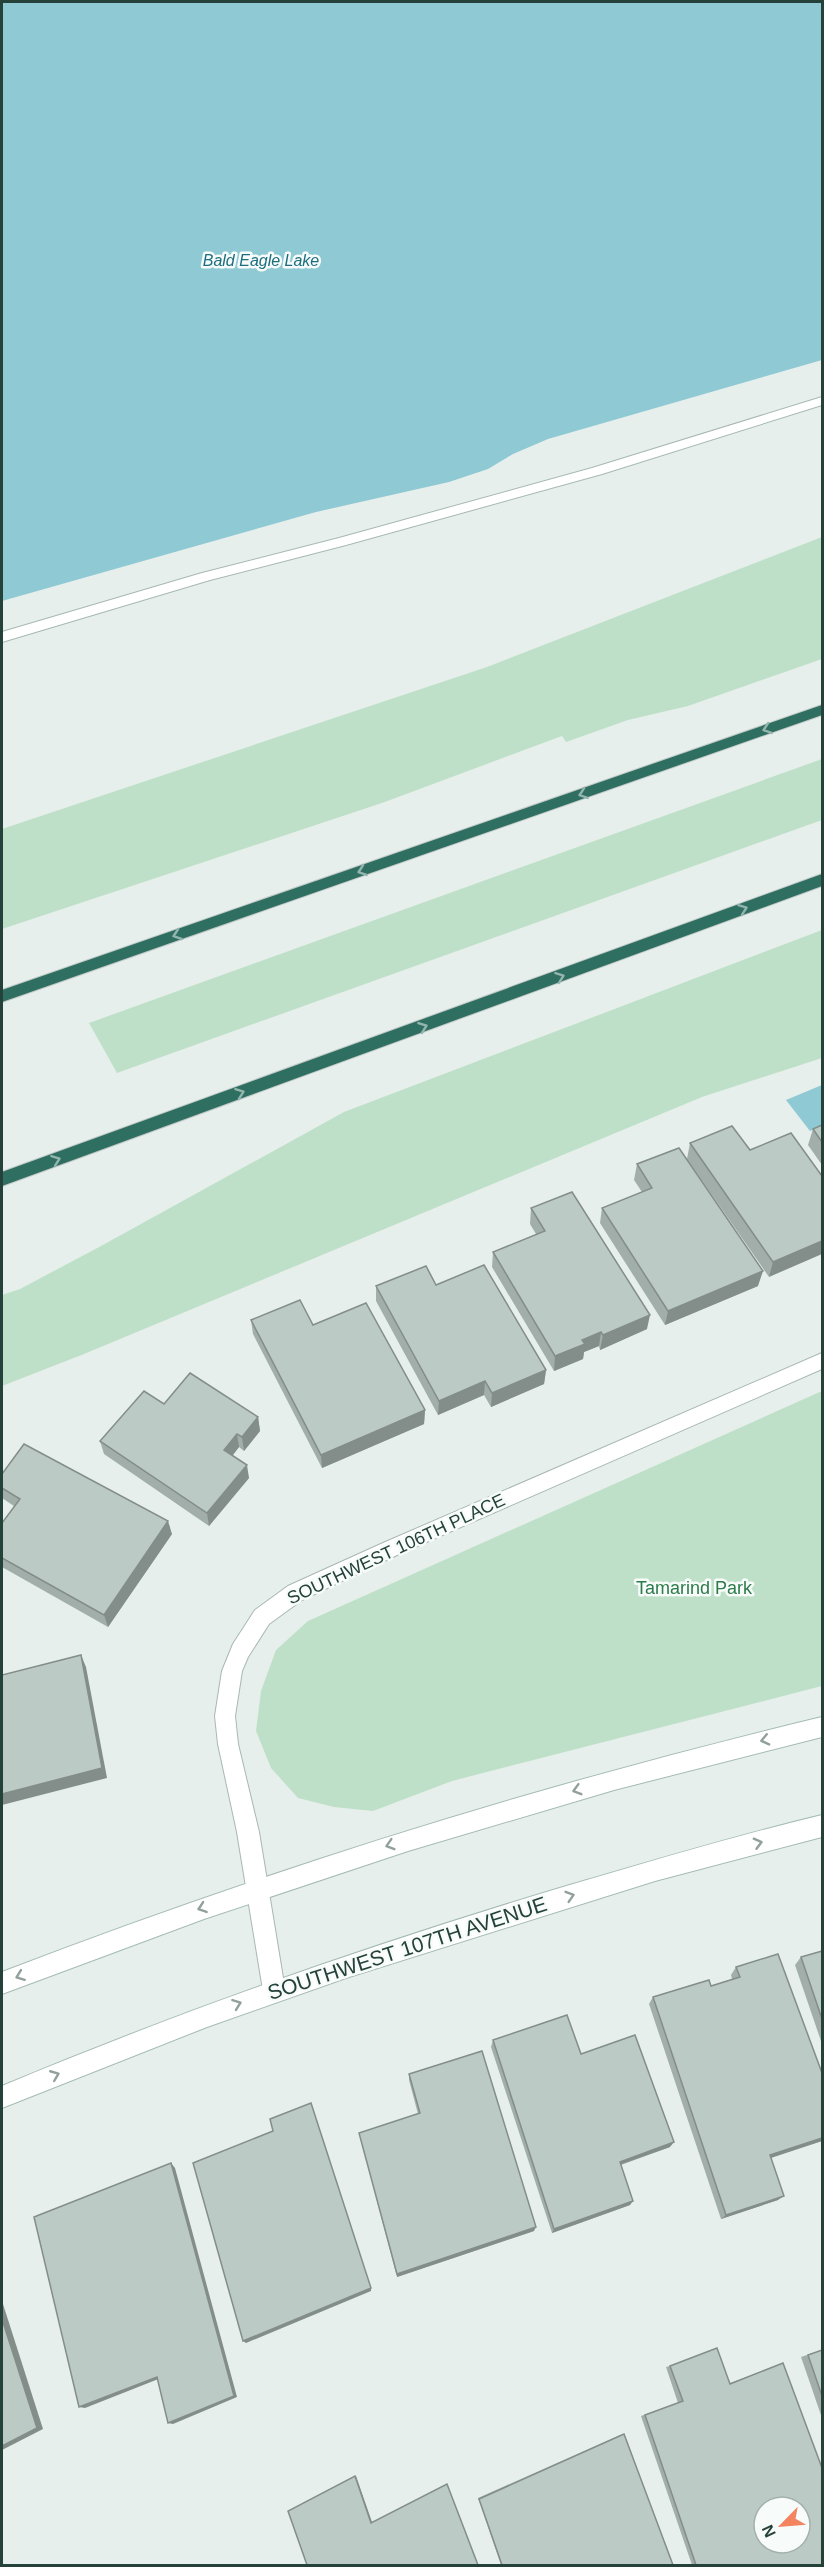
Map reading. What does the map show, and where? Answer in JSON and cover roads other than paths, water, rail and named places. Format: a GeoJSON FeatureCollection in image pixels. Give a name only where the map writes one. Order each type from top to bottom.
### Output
{"type":"FeatureCollection","features":[{"type":"Feature","properties":{"kind":"highway"},"geometry":{"type":"LineString","coordinates":[[2,996],[822,710]]}},
{"type":"Feature","properties":{"kind":"highway"},"geometry":{"type":"LineString","coordinates":[[2,1179],[822,880]]}},
{"type":"Feature","properties":{"kind":"street"},"geometry":{"type":"LineString","coordinates":[[2,637],[185,582],[341,542],[597,471],[822,401]]}},
{"type":"Feature","properties":{"kind":"street","name":"SOUTHWEST 106TH PLACE"},"geometry":{"type":"LineString","coordinates":[[274,1990],[258,1889],[228,1744],[225,1716],[232,1671],[240,1651],[262,1617],[296,1593],[390,1549],[822,1361]]}},
{"type":"Feature","properties":{"kind":"street"},"geometry":{"type":"LineString","coordinates":[[2,1983],[326,1864],[659,1767],[822,1727]]}},
{"type":"Feature","properties":{"kind":"street","name":"SOUTHWEST 107TH AVENUE"},"geometry":{"type":"LineString","coordinates":[[2,2097],[274,1990],[645,1874],[822,1826]]}},
{"type":"Feature","properties":{"kind":"water","name":"Bald Eagle Lake"},"geometry":{"type":"Polygon","coordinates":[[[2,2],[822,2],[822,360],[548,439],[513,454],[488,469],[449,482],[316,512],[2,601],[2,2]]]}},
{"type":"Feature","properties":{"kind":"water"},"geometry":{"type":"Polygon","coordinates":[[[822,1085],[822,1126],[810,1131],[786,1100],[822,1085]]]}},
{"type":"Feature","properties":{"kind":"park label","name":"Tamarind Park"},"geometry":{"type":"Point","coordinates":[694,1588]}}]}
